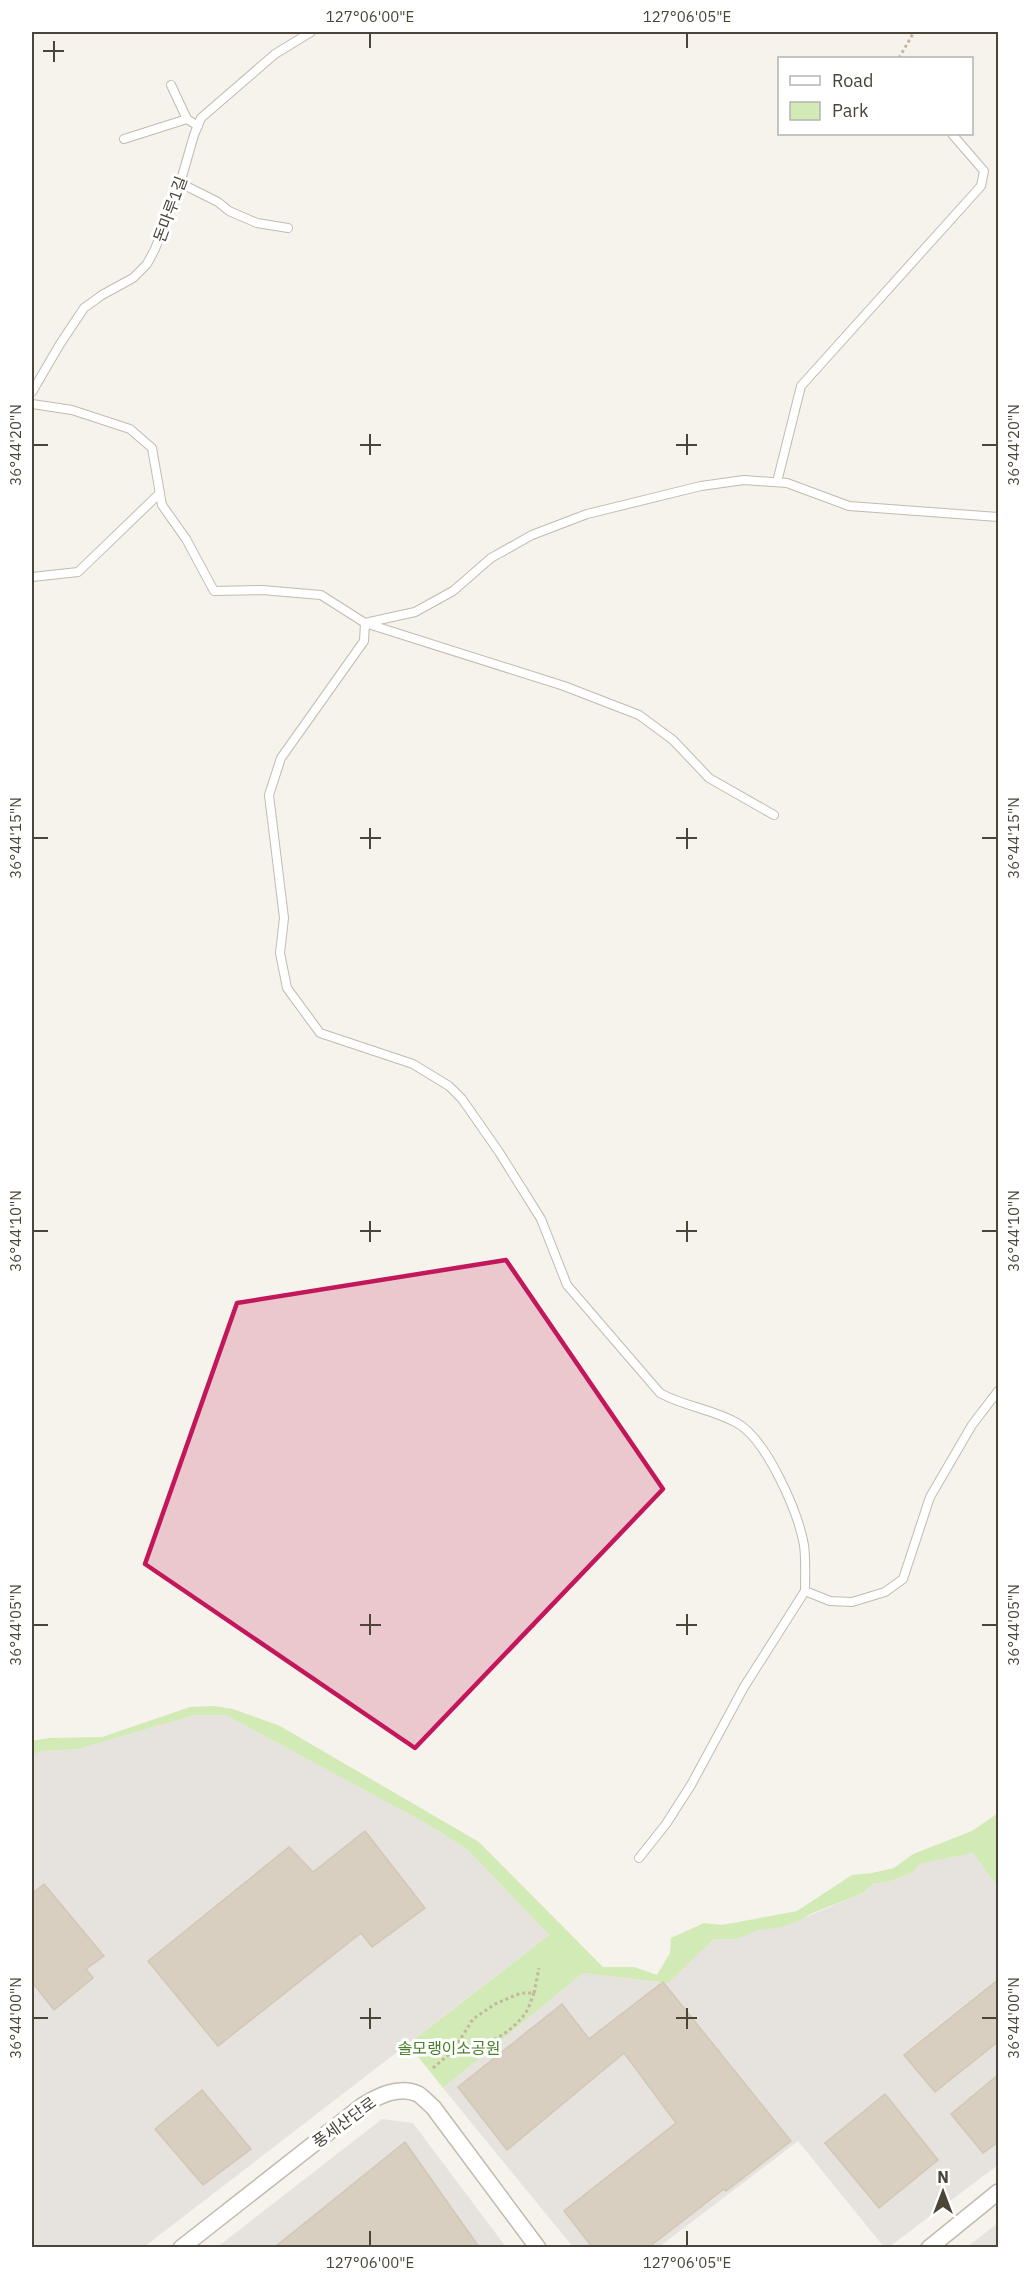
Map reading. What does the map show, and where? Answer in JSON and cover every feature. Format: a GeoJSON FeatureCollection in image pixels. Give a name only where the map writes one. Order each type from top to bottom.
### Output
{"type":"FeatureCollection","features":[{"type":"Feature","properties":{"kind":"street","name":"풍세산단로"},"geometry":{"type":"LineString","coordinates":[[181,2247],[362,2106],[382,2094],[404,2091],[418,2094],[433,2107],[538,2247]]}},
{"type":"Feature","properties":{"kind":"street"},"geometry":{"type":"LineString","coordinates":[[929,2247],[999,2192]]}},
{"type":"Feature","properties":{"kind":"lane","name":"돈마루1길"},"geometry":{"type":"LineString","coordinates":[[32,392],[84,308],[133,278],[147,264],[180,183],[201,118],[275,54],[311,32]]}},
{"type":"Feature","properties":{"kind":"lane"},"geometry":{"type":"LineString","coordinates":[[171,85],[187,119],[198,126]]}},
{"type":"Feature","properties":{"kind":"lane"},"geometry":{"type":"LineString","coordinates":[[124,139],[187,119]]}},
{"type":"Feature","properties":{"kind":"lane"},"geometry":{"type":"LineString","coordinates":[[777,482],[801,386],[981,186],[984,171],[953,135]]}},
{"type":"Feature","properties":{"kind":"lane"},"geometry":{"type":"LineString","coordinates":[[180,183],[218,202],[229,211],[257,223],[288,228]]}},
{"type":"Feature","properties":{"kind":"lane"},"geometry":{"type":"LineString","coordinates":[[32,404],[72,410],[130,429],[152,448],[162,505],[186,539],[214,591],[262,590],[321,595],[365,623],[564,686],[639,715],[673,740],[709,778],[774,814]]}},
{"type":"Feature","properties":{"kind":"lane"},"geometry":{"type":"LineString","coordinates":[[365,623],[415,612],[453,591],[491,558],[532,535],[587,514],[701,486],[744,480],[787,483],[849,506],[999,517]]}},
{"type":"Feature","properties":{"kind":"lane"},"geometry":{"type":"LineString","coordinates":[[32,577],[78,572],[160,493]]}},
{"type":"Feature","properties":{"kind":"lane"},"geometry":{"type":"LineString","coordinates":[[365,623],[364,641],[281,758],[269,795],[284,918],[280,953],[287,988],[320,1033],[413,1064],[449,1086],[462,1100],[499,1152],[541,1219],[567,1285],[660,1393],[679,1403],[710,1411],[738,1423],[757,1439],[787,1493],[804,1545],[805,1591],[790,1618],[744,1687],[679,1805],[639,1858]]}},
{"type":"Feature","properties":{"kind":"lane"},"geometry":{"type":"LineString","coordinates":[[805,1591],[830,1601],[852,1602],[885,1592],[903,1579],[930,1497],[972,1425],[999,1391]]}},
{"type":"Feature","properties":{"kind":"path"},"geometry":{"type":"LineString","coordinates":[[900,57],[914,32]]}},
{"type":"Feature","properties":{"kind":"path"},"geometry":{"type":"LineString","coordinates":[[453,2051],[471,2049],[498,2038],[525,2014],[534,1993],[539,1968]]}},
{"type":"Feature","properties":{"kind":"path"},"geometry":{"type":"LineString","coordinates":[[433,2068],[453,2051],[473,2019],[495,2004],[521,1994],[534,1993]]}},
{"type":"Feature","properties":{"kind":"highlighted area"},"geometry":{"type":"Polygon","coordinates":[[[506,1260],[663,1489],[415,1748],[145,1564],[237,1303],[506,1260]]]}},
{"type":"Feature","properties":{"kind":"shaded area"},"geometry":{"type":"Polygon","coordinates":[[[195,1715],[226,1715],[429,1825],[468,1850],[549,1935],[144,2247],[32,2247],[32,1755],[42,1751],[78,1749],[195,1715]]]}},
{"type":"Feature","properties":{"kind":"shaded area"},"geometry":{"type":"Polygon","coordinates":[[[973,1853],[998,1887],[998,2165],[889,2247],[884,2247],[798,2141],[659,2247],[573,2247],[443,2088],[583,1973],[668,1983],[714,1939],[737,1939],[757,1929],[782,1927],[861,1894],[873,1884],[891,1881],[913,1872],[919,1864],[973,1853]]]}},
{"type":"Feature","properties":{"kind":"shaded area"},"geometry":{"type":"Polygon","coordinates":[[[382,2119],[413,2123],[506,2247],[216,2248],[382,2119]]]}},
{"type":"Feature","properties":{"kind":"shaded area"},"geometry":{"type":"Polygon","coordinates":[[[998,2223],[998,2247],[967,2247],[998,2223]]]}},
{"type":"Feature","properties":{"kind":"green space","name":"솔모랭이소공원"},"geometry":{"type":"Polygon","coordinates":[[[214,1706],[233,1709],[280,1726],[479,1842],[603,1967],[634,1967],[657,1975],[670,1953],[671,1938],[704,1923],[722,1925],[797,1911],[852,1875],[894,1868],[913,1854],[972,1831],[998,1813],[998,1887],[973,1853],[919,1864],[913,1872],[891,1881],[873,1884],[861,1894],[782,1927],[757,1930],[737,1939],[714,1939],[668,1983],[583,1973],[443,2088],[408,2044],[549,1935],[468,1850],[429,1825],[226,1715],[195,1715],[78,1749],[42,1751],[32,1755],[32,1741],[49,1738],[102,1737],[190,1707],[214,1706]]]}},
{"type":"Feature","properties":{"kind":"building"},"geometry":{"type":"Polygon","coordinates":[[[365,1831],[425,1908],[372,1947],[361,1933],[218,2046],[148,1961],[289,1847],[313,1872],[365,1831]]]}},
{"type":"Feature","properties":{"kind":"building"},"geometry":{"type":"Polygon","coordinates":[[[44,1884],[104,1956],[86,1969],[93,1978],[54,2010],[32,1982],[32,1894],[44,1884]]]}},
{"type":"Feature","properties":{"kind":"building"},"geometry":{"type":"Polygon","coordinates":[[[999,1979],[999,2041],[935,2092],[904,2055],[999,1979]]]}},
{"type":"Feature","properties":{"kind":"building"},"geometry":{"type":"Polygon","coordinates":[[[663,1982],[791,2141],[649,2247],[592,2247],[564,2211],[676,2123],[624,2053],[507,2150],[458,2087],[562,2004],[589,2039],[663,1982]]]}},
{"type":"Feature","properties":{"kind":"building"},"geometry":{"type":"Polygon","coordinates":[[[999,2074],[999,2141],[983,2153],[951,2114],[999,2074]]]}},
{"type":"Feature","properties":{"kind":"building"},"geometry":{"type":"Polygon","coordinates":[[[202,2090],[251,2149],[203,2185],[155,2129],[202,2090]]]}},
{"type":"Feature","properties":{"kind":"building"},"geometry":{"type":"Polygon","coordinates":[[[885,2094],[938,2160],[879,2208],[825,2143],[885,2094]]]}},
{"type":"Feature","properties":{"kind":"building"},"geometry":{"type":"Polygon","coordinates":[[[405,2142],[479,2247],[275,2247],[405,2142]]]}}]}
